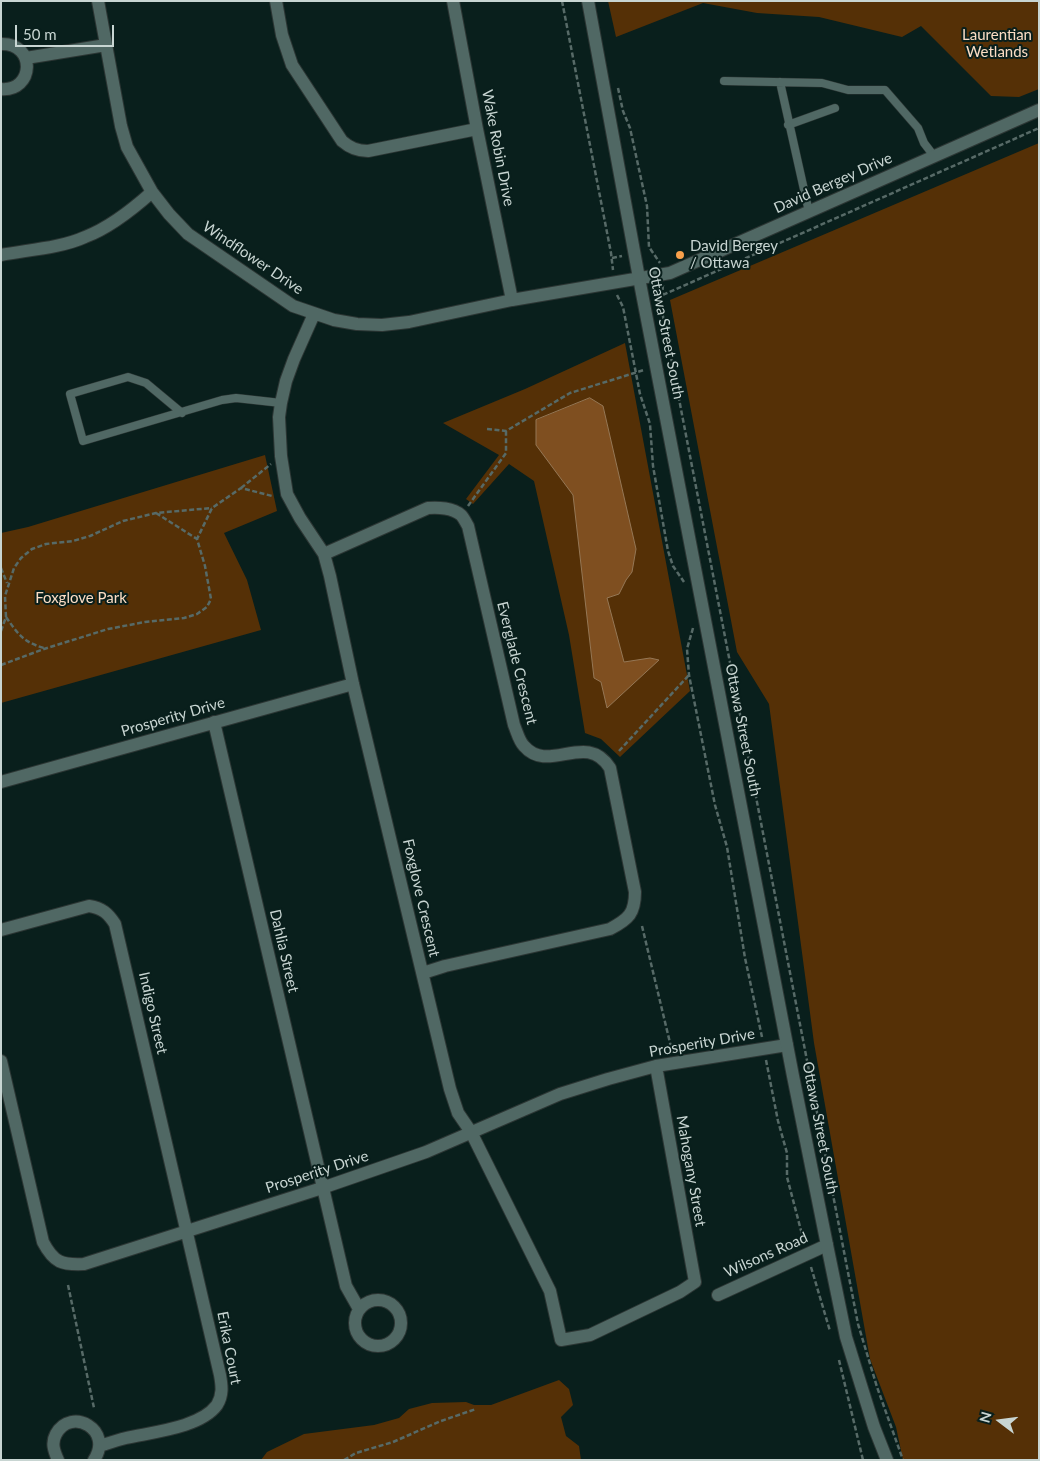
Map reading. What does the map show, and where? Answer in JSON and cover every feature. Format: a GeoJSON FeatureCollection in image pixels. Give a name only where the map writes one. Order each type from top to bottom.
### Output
{"type":"FeatureCollection","features":[{"type":"Feature","properties":{"kind":"street","name":"Windflower Drive"},"geometry":{"type":"LineString","coordinates":[[98,1],[121,126],[127,147],[152,192],[188,234],[293,306],[334,320],[357,324],[382,325],[410,322],[512,300],[639,278]]}},
{"type":"Feature","properties":{"kind":"street"},"geometry":{"type":"LineString","coordinates":[[276,1],[282,35],[292,65],[342,141],[348,146],[358,151],[368,151],[477,128]]}},
{"type":"Feature","properties":{"kind":"street","name":"Wake Robin Drive"},"geometry":{"type":"LineString","coordinates":[[453,1],[512,300]]}},
{"type":"Feature","properties":{"kind":"street","name":"Ottawa Street South"},"geometry":{"type":"LineString","coordinates":[[588,1],[639,278],[827,1246],[846,1338],[863,1394],[887,1460]]}},
{"type":"Feature","properties":{"kind":"street"},"geometry":{"type":"LineString","coordinates":[[1,44],[15,46],[22,51],[26,58],[27,72],[24,79],[13,88],[1,89]]}},
{"type":"Feature","properties":{"kind":"street"},"geometry":{"type":"LineString","coordinates":[[26,58],[106,45]]}},
{"type":"Feature","properties":{"kind":"street","name":"David Bergey Drive"},"geometry":{"type":"LineString","coordinates":[[639,278],[670,273],[1039,110]]}},
{"type":"Feature","properties":{"kind":"street"},"geometry":{"type":"LineString","coordinates":[[1,254],[85,237],[126,214],[152,192]]}},
{"type":"Feature","properties":{"kind":"street","name":"Foxglove Crescent"},"geometry":{"type":"LineString","coordinates":[[314,314],[294,359],[281,403],[281,456],[287,494],[300,518],[324,554],[353,684],[450,1089],[458,1113],[471,1132],[550,1292],[561,1340],[590,1335],[680,1292],[695,1282]]}},
{"type":"Feature","properties":{"kind":"street"},"geometry":{"type":"LineString","coordinates":[[324,554],[428,508],[448,509],[462,515]]}},
{"type":"Feature","properties":{"kind":"street","name":"Everglade Crescent"},"geometry":{"type":"LineString","coordinates":[[423,973],[444,966],[610,928],[623,922],[631,913],[634,902],[634,892],[610,768],[605,760],[591,752],[542,757],[523,746],[519,737],[514,725],[468,526],[462,515]]}},
{"type":"Feature","properties":{"kind":"street","name":"Prosperity Drive"},"geometry":{"type":"LineString","coordinates":[[1,782],[353,684]]}},
{"type":"Feature","properties":{"kind":"street","name":"Dahlia Street"},"geometry":{"type":"LineString","coordinates":[[214,722],[346,1286],[359,1309]]}},
{"type":"Feature","properties":{"kind":"street","name":"Indigo Street"},"geometry":{"type":"LineString","coordinates":[[1,930],[90,906],[100,908],[108,914],[115,924],[187,1232]]}},
{"type":"Feature","properties":{"kind":"street","name":"Prosperity Drive"},"geometry":{"type":"LineString","coordinates":[[1,1060],[43,1242],[56,1260],[70,1264],[84,1264],[322,1188],[426,1152],[560,1094],[608,1079],[656,1066],[787,1045]]}},
{"type":"Feature","properties":{"kind":"street","name":"Mahogany Street"},"geometry":{"type":"LineString","coordinates":[[656,1066],[695,1282]]}},
{"type":"Feature","properties":{"kind":"street","name":"Erika Court"},"geometry":{"type":"LineString","coordinates":[[100,1446],[194,1421],[206,1416],[221,1397],[223,1388],[187,1232]]}},
{"type":"Feature","properties":{"kind":"street","name":"Wilsons Road"},"geometry":{"type":"LineString","coordinates":[[718,1295],[827,1246]]}},
{"type":"Feature","properties":{"kind":"street"},"geometry":{"type":"LineString","coordinates":[[58,1460],[53,1445],[54,1437],[58,1431],[70,1422],[77,1422],[91,1427],[99,1439],[100,1446],[94,1460]]}},
{"type":"Feature","properties":{"kind":"lane"},"geometry":{"type":"LineString","coordinates":[[724,81],[822,83],[848,90],[885,90],[918,128],[924,143],[934,156]]}},
{"type":"Feature","properties":{"kind":"lane"},"geometry":{"type":"LineString","coordinates":[[780,82],[808,212]]}},
{"type":"Feature","properties":{"kind":"lane"},"geometry":{"type":"LineString","coordinates":[[788,125],[835,108]]}},
{"type":"Feature","properties":{"kind":"lane"},"geometry":{"type":"LineString","coordinates":[[182,413],[146,383],[128,377],[70,394],[83,441],[182,413],[222,400],[236,398],[281,403]]}},
{"type":"Feature","properties":{"kind":"path"},"geometry":{"type":"LineString","coordinates":[[562,1],[612,258],[612,267]]}},
{"type":"Feature","properties":{"kind":"path"},"geometry":{"type":"LineString","coordinates":[[618,84],[647,206],[649,246],[660,261]]}},
{"type":"Feature","properties":{"kind":"path"},"geometry":{"type":"LineString","coordinates":[[656,298],[1039,128]]}},
{"type":"Feature","properties":{"kind":"path"},"geometry":{"type":"LineString","coordinates":[[612,258],[620,256]]}},
{"type":"Feature","properties":{"kind":"path"},"geometry":{"type":"LineString","coordinates":[[664,289],[661,306],[858,1324],[876,1388],[903,1460]]}},
{"type":"Feature","properties":{"kind":"path"},"geometry":{"type":"LineString","coordinates":[[617,294],[623,307],[635,373],[650,424],[653,466],[668,551],[673,566],[684,582]]}},
{"type":"Feature","properties":{"kind":"path"},"geometry":{"type":"LineString","coordinates":[[623,307],[631,306]]}},
{"type":"Feature","properties":{"kind":"path"},"geometry":{"type":"LineString","coordinates":[[487,429],[506,431],[570,392],[656,365]]}},
{"type":"Feature","properties":{"kind":"path"},"geometry":{"type":"LineString","coordinates":[[462,515],[506,453],[506,431]]}},
{"type":"Feature","properties":{"kind":"path"},"geometry":{"type":"LineString","coordinates":[[1,631],[6,617],[5,596],[14,568],[21,558],[32,549],[46,544],[73,541],[96,534],[123,521],[156,513],[212,508],[281,456]]}},
{"type":"Feature","properties":{"kind":"path"},"geometry":{"type":"LineString","coordinates":[[241,488],[272,496]]}},
{"type":"Feature","properties":{"kind":"path"},"geometry":{"type":"LineString","coordinates":[[197,539],[212,508]]}},
{"type":"Feature","properties":{"kind":"path"},"geometry":{"type":"LineString","coordinates":[[1,665],[108,629],[145,622],[184,618],[207,607],[211,599],[205,566],[197,539],[156,513]]}},
{"type":"Feature","properties":{"kind":"path"},"geometry":{"type":"LineString","coordinates":[[1,568],[8,584]]}},
{"type":"Feature","properties":{"kind":"path"},"geometry":{"type":"LineString","coordinates":[[6,617],[20,636],[30,644],[44,649]]}},
{"type":"Feature","properties":{"kind":"path"},"geometry":{"type":"LineString","coordinates":[[694,627],[688,648],[689,675],[726,847],[744,958],[761,1034]]}},
{"type":"Feature","properties":{"kind":"path"},"geometry":{"type":"LineString","coordinates":[[619,751],[689,675]]}},
{"type":"Feature","properties":{"kind":"path"},"geometry":{"type":"LineString","coordinates":[[642,926],[671,1047]]}},
{"type":"Feature","properties":{"kind":"path"},"geometry":{"type":"LineString","coordinates":[[68,1285],[94,1408]]}},
{"type":"Feature","properties":{"kind":"path"},"geometry":{"type":"LineString","coordinates":[[344,1460],[356,1453],[393,1442],[476,1408]]}},
{"type":"Feature","properties":{"kind":"green space","name":"Laurentian Wetlands"},"geometry":{"type":"Polygon","coordinates":[[[608,1],[1039,1],[1039,89],[1019,97],[991,96],[921,26],[902,37],[819,17],[757,13],[703,3],[616,37],[608,1]]]}},
{"type":"Feature","properties":{"kind":"green space"},"geometry":{"type":"Polygon","coordinates":[[[1039,143],[1039,1460],[903,1460],[896,1427],[870,1359],[814,1043],[769,704],[737,652],[670,300],[1039,143]]]}},
{"type":"Feature","properties":{"kind":"green space"},"geometry":{"type":"Polygon","coordinates":[[[625,343],[690,691],[620,757],[601,739],[585,733],[569,635],[534,481],[509,464],[473,504],[466,499],[499,455],[443,423],[525,389],[625,343]]]}},
{"type":"Feature","properties":{"kind":"green space","name":"Foxglove Park"},"geometry":{"type":"Polygon","coordinates":[[[265,455],[277,511],[224,533],[247,580],[261,630],[1,703],[1,533],[28,527],[265,455]]]}},
{"type":"Feature","properties":{"kind":"green space"},"geometry":{"type":"Polygon","coordinates":[[[559,1380],[569,1389],[573,1405],[561,1417],[566,1436],[579,1446],[581,1460],[261,1460],[267,1452],[304,1434],[374,1425],[399,1418],[409,1409],[432,1403],[466,1402],[474,1405],[491,1405],[559,1380]]]}},
{"type":"Feature","properties":{"kind":"shaded area"},"geometry":{"type":"Polygon","coordinates":[[[590,398],[603,406],[636,549],[632,572],[619,594],[607,598],[624,662],[650,658],[659,660],[607,708],[601,682],[594,678],[573,495],[536,445],[536,420],[590,398]]]}},
{"type":"Feature","properties":{"kind":"place","name":"David Bergey / Ottawa"},"geometry":{"type":"Point","coordinates":[680,255]}}]}
